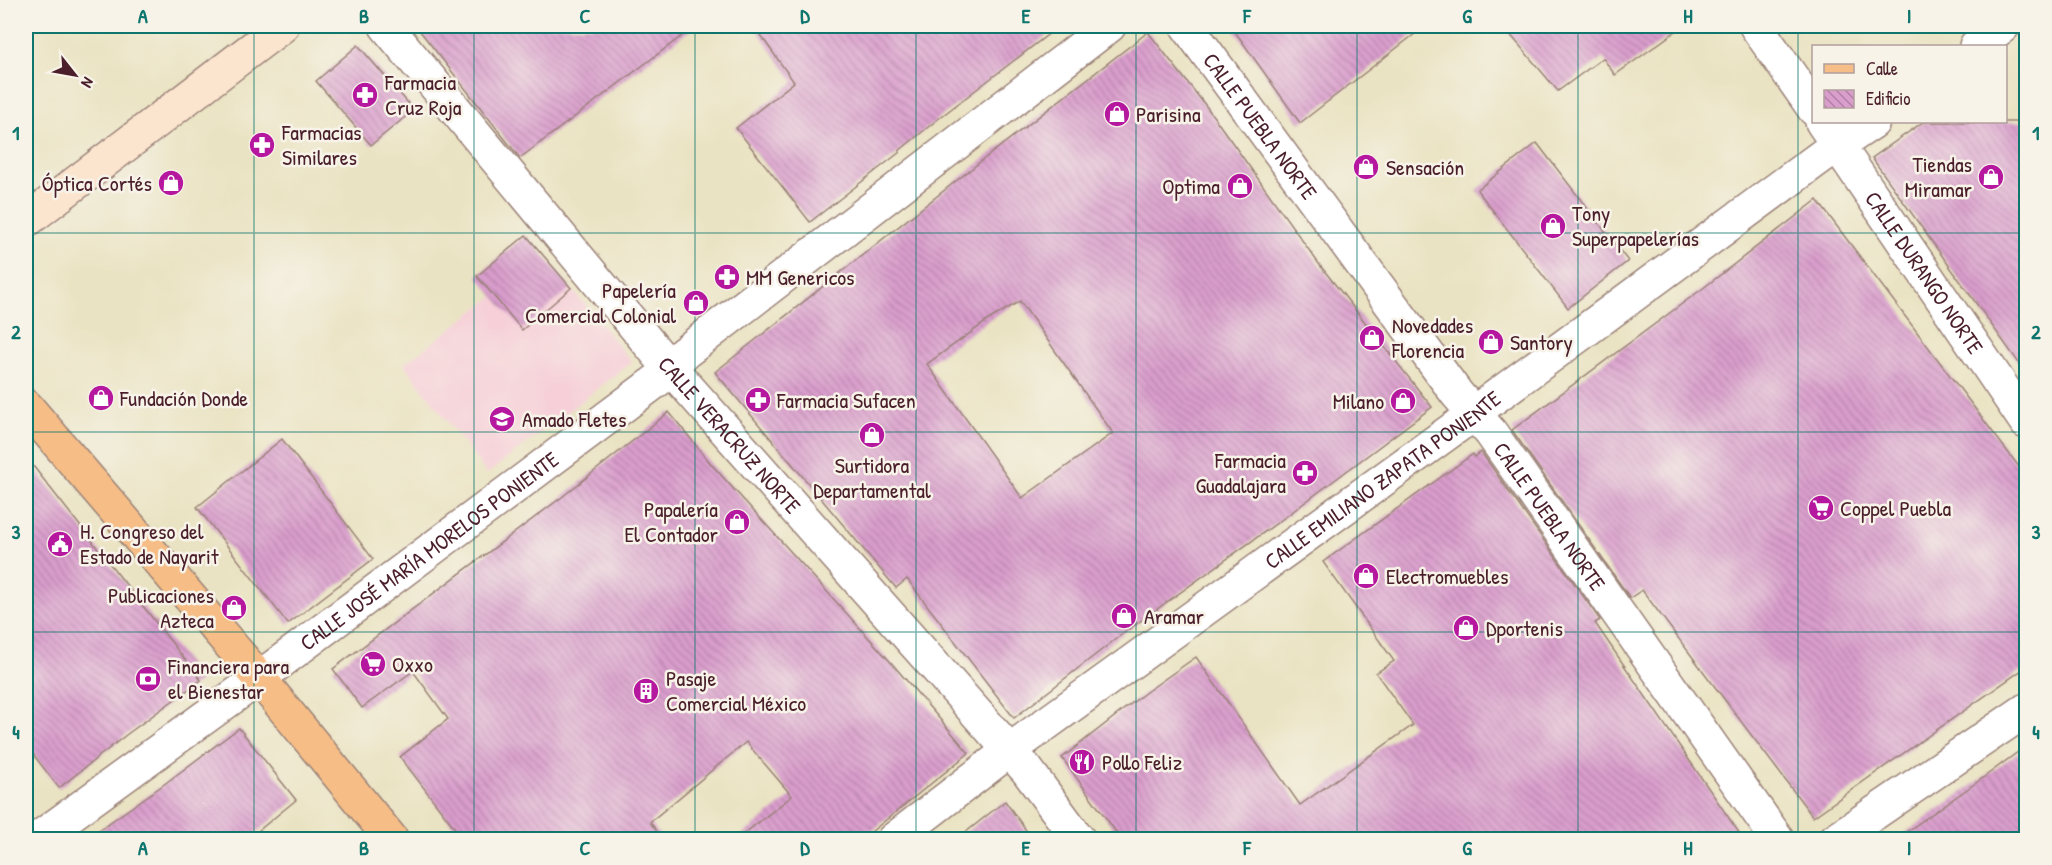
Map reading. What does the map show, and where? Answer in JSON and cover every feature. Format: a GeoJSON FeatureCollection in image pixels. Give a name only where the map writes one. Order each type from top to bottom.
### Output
{"type":"FeatureCollection","features":[{"type":"Feature","properties":{"kind":"main road"},"geometry":{"type":"LineString","coordinates":[[26,221],[282,26]]}},
{"type":"Feature","properties":{"kind":"main road"},"geometry":{"type":"LineString","coordinates":[[26,406],[259,678],[392,840]]}},
{"type":"Feature","properties":{"kind":"street","name":"CALLE VERACRUZ NORTE"},"geometry":{"type":"LineString","coordinates":[[386,26],[657,353],[1010,750],[1079,840]]}},
{"type":"Feature","properties":{"kind":"street","name":"CALLE JOSÉ MARÍA MORELOS PONIENTE"},"geometry":{"type":"LineString","coordinates":[[36,840],[259,678],[659,379],[684,353],[1109,26]]}},
{"type":"Feature","properties":{"kind":"street","name":"CALLE PUEBLA NORTE"},"geometry":{"type":"LineString","coordinates":[[1187,26],[1450,384],[1491,433],[1778,840]]}},
{"type":"Feature","properties":{"kind":"street"},"geometry":{"type":"LineString","coordinates":[[1756,26],[1812,106]]}},
{"type":"Feature","properties":{"kind":"street"},"geometry":{"type":"LineString","coordinates":[[1977,45],[2003,26]]}},
{"type":"Feature","properties":{"kind":"street","name":"CALLE EMILIANO ZAPATA PONIENTE"},"geometry":{"type":"LineString","coordinates":[[893,840],[1010,750],[1475,415],[1496,396],[1822,156],[1831,134],[1870,123]]}},
{"type":"Feature","properties":{"kind":"street","name":"CALLE DURANGO NORTE"},"geometry":{"type":"LineString","coordinates":[[1831,134],[2026,422]]}},
{"type":"Feature","properties":{"kind":"street"},"geometry":{"type":"LineString","coordinates":[[1835,840],[2026,710]]}},
{"type":"Feature","properties":{"kind":"shaded area","name":"Amado Fletes"},"geometry":{"type":"Polygon","coordinates":[[[571,288],[632,362],[487,474],[404,364],[494,296],[522,330],[571,288]]]}},
{"type":"Feature","properties":{"kind":"building"},"geometry":{"type":"Polygon","coordinates":[[[416,26],[695,26],[520,158],[416,26]]]}},
{"type":"Feature","properties":{"kind":"building"},"geometry":{"type":"Polygon","coordinates":[[[754,26],[1059,26],[810,222],[736,128],[794,82],[754,26]]]}},
{"type":"Feature","properties":{"kind":"building"},"geometry":{"type":"Polygon","coordinates":[[[1231,26],[1425,26],[1300,123],[1231,26]]]}},
{"type":"Feature","properties":{"kind":"building"},"geometry":{"type":"Polygon","coordinates":[[[1503,26],[1683,26],[1615,75],[1603,58],[1558,91],[1503,26]]]}},
{"type":"Feature","properties":{"kind":"building"},"geometry":{"type":"Polygon","coordinates":[[[1148,32],[1206,106],[1319,264],[1432,407],[1288,515],[1121,635],[1014,718],[907,579],[896,588],[715,372],[1148,32]],[[1020,301],[990,319],[927,364],[1022,498],[1113,433],[1020,301]]]}},
{"type":"Feature","properties":{"kind":"building","name":"Farmacia Cruz Roja"},"geometry":{"type":"Polygon","coordinates":[[[358,45],[414,110],[371,145],[316,81],[358,45]]]}},
{"type":"Feature","properties":{"kind":"building"},"geometry":{"type":"Polygon","coordinates":[[[2026,122],[2026,373],[1872,158],[1922,123],[2026,122]]]}},
{"type":"Feature","properties":{"kind":"building","name":"Tony Superpapelerías"},"geometry":{"type":"Polygon","coordinates":[[[1537,143],[1628,261],[1568,308],[1477,190],[1537,143]]]}},
{"type":"Feature","properties":{"kind":"building"},"geometry":{"type":"Polygon","coordinates":[[[1817,200],[2026,476],[2026,667],[1813,817],[1642,590],[1630,598],[1512,430],[1702,289],[1817,200]]]}},
{"type":"Feature","properties":{"kind":"building"},"geometry":{"type":"Polygon","coordinates":[[[526,235],[571,288],[522,330],[477,276],[526,235]]]}},
{"type":"Feature","properties":{"kind":"building"},"geometry":{"type":"Polygon","coordinates":[[[669,412],[711,464],[888,659],[969,753],[861,840],[736,840],[792,796],[746,742],[650,822],[663,840],[464,840],[400,757],[448,719],[413,671],[362,708],[333,669],[562,497],[669,412]]]}},
{"type":"Feature","properties":{"kind":"building"},"geometry":{"type":"Polygon","coordinates":[[[282,439],[373,559],[288,624],[197,507],[282,439]]]}},
{"type":"Feature","properties":{"kind":"building"},"geometry":{"type":"Polygon","coordinates":[[[1481,452],[1600,620],[1595,623],[1744,840],[1122,840],[1062,758],[1146,692],[1196,657],[1300,805],[1413,725],[1376,673],[1394,661],[1323,562],[1473,454],[1475,457],[1481,452]]]}},
{"type":"Feature","properties":{"kind":"building","name":"H. Congreso del Estado de Nayarit"},"geometry":{"type":"Polygon","coordinates":[[[26,457],[201,680],[59,788],[26,745],[26,457]]]}},
{"type":"Feature","properties":{"kind":"building"},"geometry":{"type":"Polygon","coordinates":[[[239,728],[296,800],[247,840],[85,840],[163,785],[239,728]]]}},
{"type":"Feature","properties":{"kind":"building"},"geometry":{"type":"Polygon","coordinates":[[[2026,746],[2026,840],[1895,840],[1980,780],[2026,746]]]}},
{"type":"Feature","properties":{"kind":"building"},"geometry":{"type":"Polygon","coordinates":[[[1005,801],[1033,840],[956,840],[1005,801]]]}},
{"type":"Feature","properties":{"kind":"place","name":"Farmacia Cruz Roja"},"geometry":{"type":"Point","coordinates":[365,95]}},
{"type":"Feature","properties":{"kind":"place","name":"Parisina"},"geometry":{"type":"Point","coordinates":[1117,114]}},
{"type":"Feature","properties":{"kind":"place","name":"Farmacias Similares"},"geometry":{"type":"Point","coordinates":[262,145]}},
{"type":"Feature","properties":{"kind":"place","name":"Sensación"},"geometry":{"type":"Point","coordinates":[1366,167]}},
{"type":"Feature","properties":{"kind":"place","name":"Tiendas Miramar"},"geometry":{"type":"Point","coordinates":[1991,177]}},
{"type":"Feature","properties":{"kind":"place","name":"Óptica Cortés"},"geometry":{"type":"Point","coordinates":[171,183]}},
{"type":"Feature","properties":{"kind":"place","name":"Optima"},"geometry":{"type":"Point","coordinates":[1240,186]}},
{"type":"Feature","properties":{"kind":"place","name":"Tony Superpapelerías"},"geometry":{"type":"Point","coordinates":[1553,226]}},
{"type":"Feature","properties":{"kind":"place","name":"MM Genericos"},"geometry":{"type":"Point","coordinates":[727,277]}},
{"type":"Feature","properties":{"kind":"place","name":"Papelería Comercial Colonial"},"geometry":{"type":"Point","coordinates":[696,303]}},
{"type":"Feature","properties":{"kind":"place","name":"Novedades Florencia"},"geometry":{"type":"Point","coordinates":[1372,338]}},
{"type":"Feature","properties":{"kind":"place","name":"Santory"},"geometry":{"type":"Point","coordinates":[1491,342]}},
{"type":"Feature","properties":{"kind":"place","name":"Fundación Donde"},"geometry":{"type":"Point","coordinates":[101,398]}},
{"type":"Feature","properties":{"kind":"place","name":"Farmacia Sufacen"},"geometry":{"type":"Point","coordinates":[758,400]}},
{"type":"Feature","properties":{"kind":"place","name":"Milano"},"geometry":{"type":"Point","coordinates":[1403,401]}},
{"type":"Feature","properties":{"kind":"place","name":"Amado Fletes"},"geometry":{"type":"Point","coordinates":[502,419]}},
{"type":"Feature","properties":{"kind":"place","name":"Surtidora Departamental"},"geometry":{"type":"Point","coordinates":[872,435]}},
{"type":"Feature","properties":{"kind":"place","name":"Farmacia Guadalajara"},"geometry":{"type":"Point","coordinates":[1305,473]}},
{"type":"Feature","properties":{"kind":"place","name":"Coppel Puebla"},"geometry":{"type":"Point","coordinates":[1821,508]}},
{"type":"Feature","properties":{"kind":"place","name":"Papalería El Contador"},"geometry":{"type":"Point","coordinates":[737,522]}},
{"type":"Feature","properties":{"kind":"place","name":"H. Congreso del Estado de Nayarit"},"geometry":{"type":"Point","coordinates":[60,544]}},
{"type":"Feature","properties":{"kind":"place","name":"Electromuebles"},"geometry":{"type":"Point","coordinates":[1366,576]}},
{"type":"Feature","properties":{"kind":"place","name":"Publicaciones Azteca"},"geometry":{"type":"Point","coordinates":[234,608]}},
{"type":"Feature","properties":{"kind":"place","name":"Aramar"},"geometry":{"type":"Point","coordinates":[1124,616]}},
{"type":"Feature","properties":{"kind":"place","name":"Dportenis"},"geometry":{"type":"Point","coordinates":[1466,628]}},
{"type":"Feature","properties":{"kind":"place","name":"Oxxo"},"geometry":{"type":"Point","coordinates":[373,664]}},
{"type":"Feature","properties":{"kind":"place","name":"Financiera para el Bienestar"},"geometry":{"type":"Point","coordinates":[148,679]}},
{"type":"Feature","properties":{"kind":"place","name":"Pasaje Comercial México"},"geometry":{"type":"Point","coordinates":[646,691]}},
{"type":"Feature","properties":{"kind":"place","name":"Pollo Feliz"},"geometry":{"type":"Point","coordinates":[1082,762]}}]}
